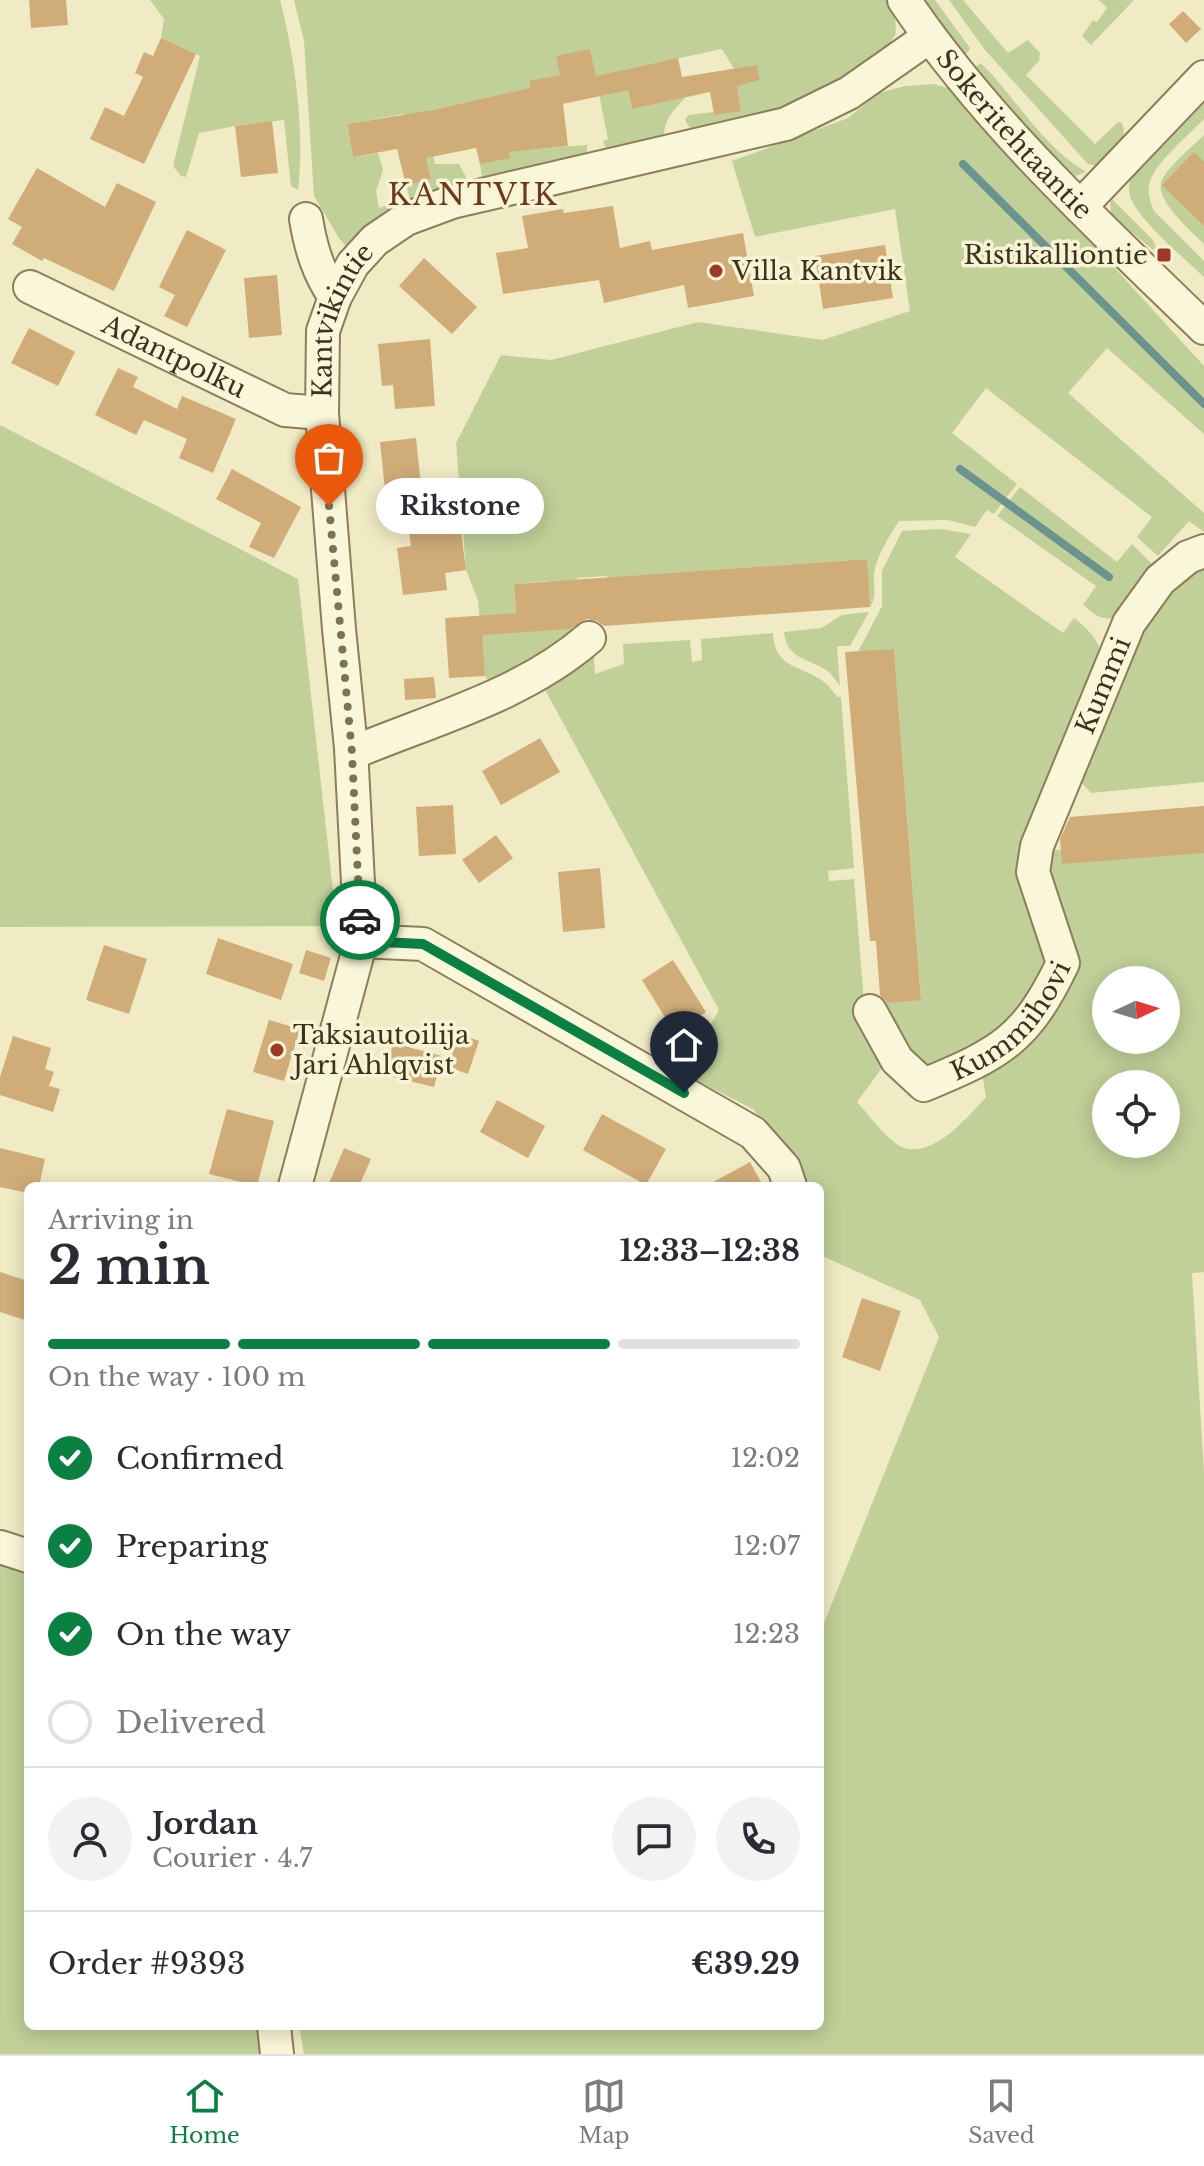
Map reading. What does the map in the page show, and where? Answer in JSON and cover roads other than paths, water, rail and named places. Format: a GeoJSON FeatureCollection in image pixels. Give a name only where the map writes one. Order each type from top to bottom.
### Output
{"type":"FeatureCollection","features":[{"type":"Feature","properties":{"kind":"street","name":"Sokeritehtaantie"},"geometry":{"type":"LineString","coordinates":[[904,0],[929,37],[1019,143],[1204,328]]}},
{"type":"Feature","properties":{"kind":"street","name":"Kantvikintie"},"geometry":{"type":"LineString","coordinates":[[296,1182],[361,941],[352,753],[322,413],[323,331],[335,297],[353,264],[375,240],[406,219],[452,202],[786,124],[849,93],[929,37]]}},
{"type":"Feature","properties":{"kind":"street"},"geometry":{"type":"LineString","coordinates":[[1080,207],[1204,77]]}},
{"type":"Feature","properties":{"kind":"street"},"geometry":{"type":"LineString","coordinates":[[306,219],[319,273],[335,297]]}},
{"type":"Feature","properties":{"kind":"street","name":"Adantpolku"},"geometry":{"type":"LineString","coordinates":[[30,287],[285,410],[322,413]]}},
{"type":"Feature","properties":{"kind":"street","name":"Kummi"},"geometry":{"type":"LineString","coordinates":[[1037,846],[1129,623],[1160,580],[1188,557],[1204,551]]}},
{"type":"Feature","properties":{"kind":"street"},"geometry":{"type":"LineString","coordinates":[[352,753],[516,686],[564,660],[589,638]]}},
{"type":"Feature","properties":{"kind":"street","name":"Kummihovi"},"geometry":{"type":"LineString","coordinates":[[870,1011],[897,1060],[924,1085],[977,1063],[1001,1049],[1033,1018],[1063,963],[1033,872],[1037,846]]}},
{"type":"Feature","properties":{"kind":"street"},"geometry":{"type":"LineString","coordinates":[[361,941],[423,944],[436,951],[753,1133],[784,1168],[789,1182]]}},
{"type":"Feature","properties":{"kind":"street"},"geometry":{"type":"LineString","coordinates":[[0,1547],[24,1555]]}},
{"type":"Feature","properties":{"kind":"street"},"geometry":{"type":"LineString","coordinates":[[274,2030],[277,2054]]}},
{"type":"Feature","properties":{"kind":"waterway"},"geometry":{"type":"LineString","coordinates":[[963,164],[1204,404]]}},
{"type":"Feature","properties":{"kind":"waterway"},"geometry":{"type":"LineString","coordinates":[[960,469],[1109,577]]}},
{"type":"Feature","properties":{"kind":"place","name":"Ristikalliontie"},"geometry":{"type":"Point","coordinates":[1164,255]}},
{"type":"Feature","properties":{"kind":"place","name":"Villa Kantvik"},"geometry":{"type":"Point","coordinates":[716,271]}},
{"type":"Feature","properties":{"kind":"place","name":"Rikstone"},"geometry":{"type":"Point","coordinates":[329,506]}},
{"type":"Feature","properties":{"kind":"place","name":"Taksiautoilija Jari Ahlqvist"},"geometry":{"type":"Point","coordinates":[277,1050]}},
{"type":"Feature","properties":{"kind":"district","name":"KANTVIK"},"geometry":{"type":"Point","coordinates":[473,195]}}]}
